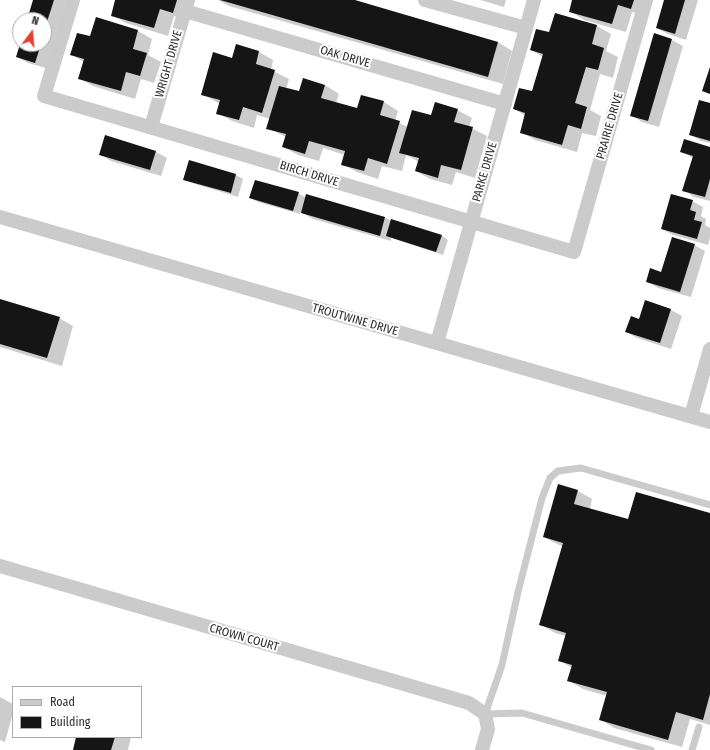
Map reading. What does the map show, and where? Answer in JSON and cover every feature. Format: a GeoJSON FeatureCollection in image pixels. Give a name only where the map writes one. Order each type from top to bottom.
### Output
{"type":"FeatureCollection","features":[{"type":"Feature","properties":{"kind":"street","name":"BIRCH DRIVE"},"geometry":{"type":"LineString","coordinates":[[73,0],[44,96],[471,223],[574,252]]}},
{"type":"Feature","properties":{"kind":"street"},"geometry":{"type":"LineString","coordinates":[[425,0],[526,28]]}},
{"type":"Feature","properties":{"kind":"street","name":"PARKE DRIVE"},"geometry":{"type":"LineString","coordinates":[[437,343],[534,0]]}},
{"type":"Feature","properties":{"kind":"street","name":"PRAIRIE DRIVE"},"geometry":{"type":"LineString","coordinates":[[574,252],[646,0]]}},
{"type":"Feature","properties":{"kind":"street","name":"OAK DRIVE"},"geometry":{"type":"LineString","coordinates":[[186,5],[505,104]]}},
{"type":"Feature","properties":{"kind":"street","name":"WRIGHT DRIVE"},"geometry":{"type":"LineString","coordinates":[[151,127],[186,5]]}},
{"type":"Feature","properties":{"kind":"street","name":"TROUTWINE DRIVE"},"geometry":{"type":"LineString","coordinates":[[0,217],[710,422]]}},
{"type":"Feature","properties":{"kind":"street"},"geometry":{"type":"LineString","coordinates":[[691,416],[710,349]]}},
{"type":"Feature","properties":{"kind":"street","name":"CROWN COURT"},"geometry":{"type":"LineString","coordinates":[[0,566],[469,703],[486,714]]}},
{"type":"Feature","properties":{"kind":"street"},"geometry":{"type":"LineString","coordinates":[[482,750],[488,729],[486,714]]}},
{"type":"Feature","properties":{"kind":"lane"},"geometry":{"type":"LineString","coordinates":[[651,750],[522,713],[486,714],[502,665],[518,592],[542,498],[550,478],[558,471],[581,468],[710,505]]}},
{"type":"Feature","properties":{"kind":"lane"},"geometry":{"type":"LineString","coordinates":[[692,750],[699,727]]}},
{"type":"Feature","properties":{"kind":"building"},"geometry":{"type":"Polygon","coordinates":[[[33,0],[54,0],[50,12],[29,12],[33,0]]]}},
{"type":"Feature","properties":{"kind":"building"},"geometry":{"type":"Polygon","coordinates":[[[115,0],[177,0],[173,13],[160,9],[154,28],[111,16],[115,0]]]}},
{"type":"Feature","properties":{"kind":"building"},"geometry":{"type":"Polygon","coordinates":[[[220,0],[355,0],[498,42],[488,77],[220,0]]]}},
{"type":"Feature","properties":{"kind":"building"},"geometry":{"type":"Polygon","coordinates":[[[572,0],[634,0],[631,9],[618,5],[612,24],[569,12],[572,0]]]}},
{"type":"Feature","properties":{"kind":"building"},"geometry":{"type":"Polygon","coordinates":[[[664,0],[685,0],[675,34],[656,28],[664,0]]]}},
{"type":"Feature","properties":{"kind":"building"},"geometry":{"type":"Polygon","coordinates":[[[555,13],[597,25],[592,44],[604,48],[598,70],[586,67],[575,103],[587,107],[581,129],[568,125],[562,145],[520,133],[525,113],[513,109],[519,88],[532,91],[543,54],[530,50],[536,29],[549,32],[555,13]]]}},
{"type":"Feature","properties":{"kind":"building"},"geometry":{"type":"Polygon","coordinates":[[[96,17],[138,30],[133,49],[147,53],[140,76],[126,72],[121,91],[78,79],[84,59],[70,55],[77,33],[90,36],[96,17]]]}},
{"type":"Feature","properties":{"kind":"building"},"geometry":{"type":"Polygon","coordinates":[[[654,33],[672,39],[648,121],[630,116],[654,33]]]}},
{"type":"Feature","properties":{"kind":"building"},"geometry":{"type":"Polygon","coordinates":[[[236,44],[259,51],[256,64],[275,70],[262,113],[243,107],[239,120],[216,114],[220,100],[201,95],[213,52],[232,58],[236,44]]]}},
{"type":"Feature","properties":{"kind":"building"},"geometry":{"type":"Polygon","coordinates":[[[18,52],[38,52],[35,63],[16,57],[18,52]]]}},
{"type":"Feature","properties":{"kind":"building"},"geometry":{"type":"Polygon","coordinates":[[[710,67],[710,94],[702,91],[710,67]]]}},
{"type":"Feature","properties":{"kind":"building"},"geometry":{"type":"Polygon","coordinates":[[[303,78],[325,85],[321,98],[357,108],[361,95],[384,101],[380,115],[400,121],[387,164],[368,158],[364,171],[341,165],[345,151],[309,141],[305,154],[282,147],[286,134],[266,129],[279,86],[299,91],[303,78]]]}},
{"type":"Feature","properties":{"kind":"building"},"geometry":{"type":"Polygon","coordinates":[[[699,100],[710,103],[710,141],[689,135],[699,100]]]}},
{"type":"Feature","properties":{"kind":"building"},"geometry":{"type":"Polygon","coordinates":[[[435,102],[458,109],[454,122],[473,127],[461,170],[441,165],[438,178],[415,171],[419,158],[399,153],[412,110],[431,115],[435,102]]]}},
{"type":"Feature","properties":{"kind":"building"},"geometry":{"type":"Polygon","coordinates":[[[105,135],[156,151],[150,170],[99,155],[105,135]]]}},
{"type":"Feature","properties":{"kind":"building"},"geometry":{"type":"Polygon","coordinates":[[[684,139],[710,147],[710,179],[705,197],[682,191],[693,156],[680,152],[684,139]]]}},
{"type":"Feature","properties":{"kind":"building"},"geometry":{"type":"Polygon","coordinates":[[[189,160],[236,174],[231,193],[183,180],[189,160]]]}},
{"type":"Feature","properties":{"kind":"building"},"geometry":{"type":"Polygon","coordinates":[[[255,180],[299,192],[293,211],[249,198],[255,180]]]}},
{"type":"Feature","properties":{"kind":"building"},"geometry":{"type":"Polygon","coordinates":[[[306,194],[385,217],[380,236],[301,213],[306,194]]]}},
{"type":"Feature","properties":{"kind":"building"},"geometry":{"type":"Polygon","coordinates":[[[671,194],[693,200],[690,210],[696,212],[694,220],[702,222],[697,239],[661,229],[671,194]]]}},
{"type":"Feature","properties":{"kind":"building"},"geometry":{"type":"Polygon","coordinates":[[[391,219],[442,235],[436,252],[386,236],[391,219]]]}},
{"type":"Feature","properties":{"kind":"building"},"geometry":{"type":"Polygon","coordinates":[[[672,237],[695,244],[680,292],[646,282],[650,268],[661,272],[672,237]]]}},
{"type":"Feature","properties":{"kind":"building"},"geometry":{"type":"Polygon","coordinates":[[[0,299],[60,317],[47,358],[0,344],[0,299]]]}},
{"type":"Feature","properties":{"kind":"building"},"geometry":{"type":"Polygon","coordinates":[[[645,300],[671,309],[660,343],[625,332],[631,316],[639,319],[645,300]]]}},
{"type":"Feature","properties":{"kind":"building"},"geometry":{"type":"Polygon","coordinates":[[[558,484],[578,490],[574,504],[628,519],[636,492],[710,513],[710,694],[703,720],[676,712],[668,740],[599,720],[607,692],[567,681],[572,665],[558,661],[566,633],[539,625],[563,543],[543,537],[558,484]]]}},
{"type":"Feature","properties":{"kind":"building"},"geometry":{"type":"Polygon","coordinates":[[[76,738],[115,738],[111,750],[73,750],[76,738]]]}}]}
